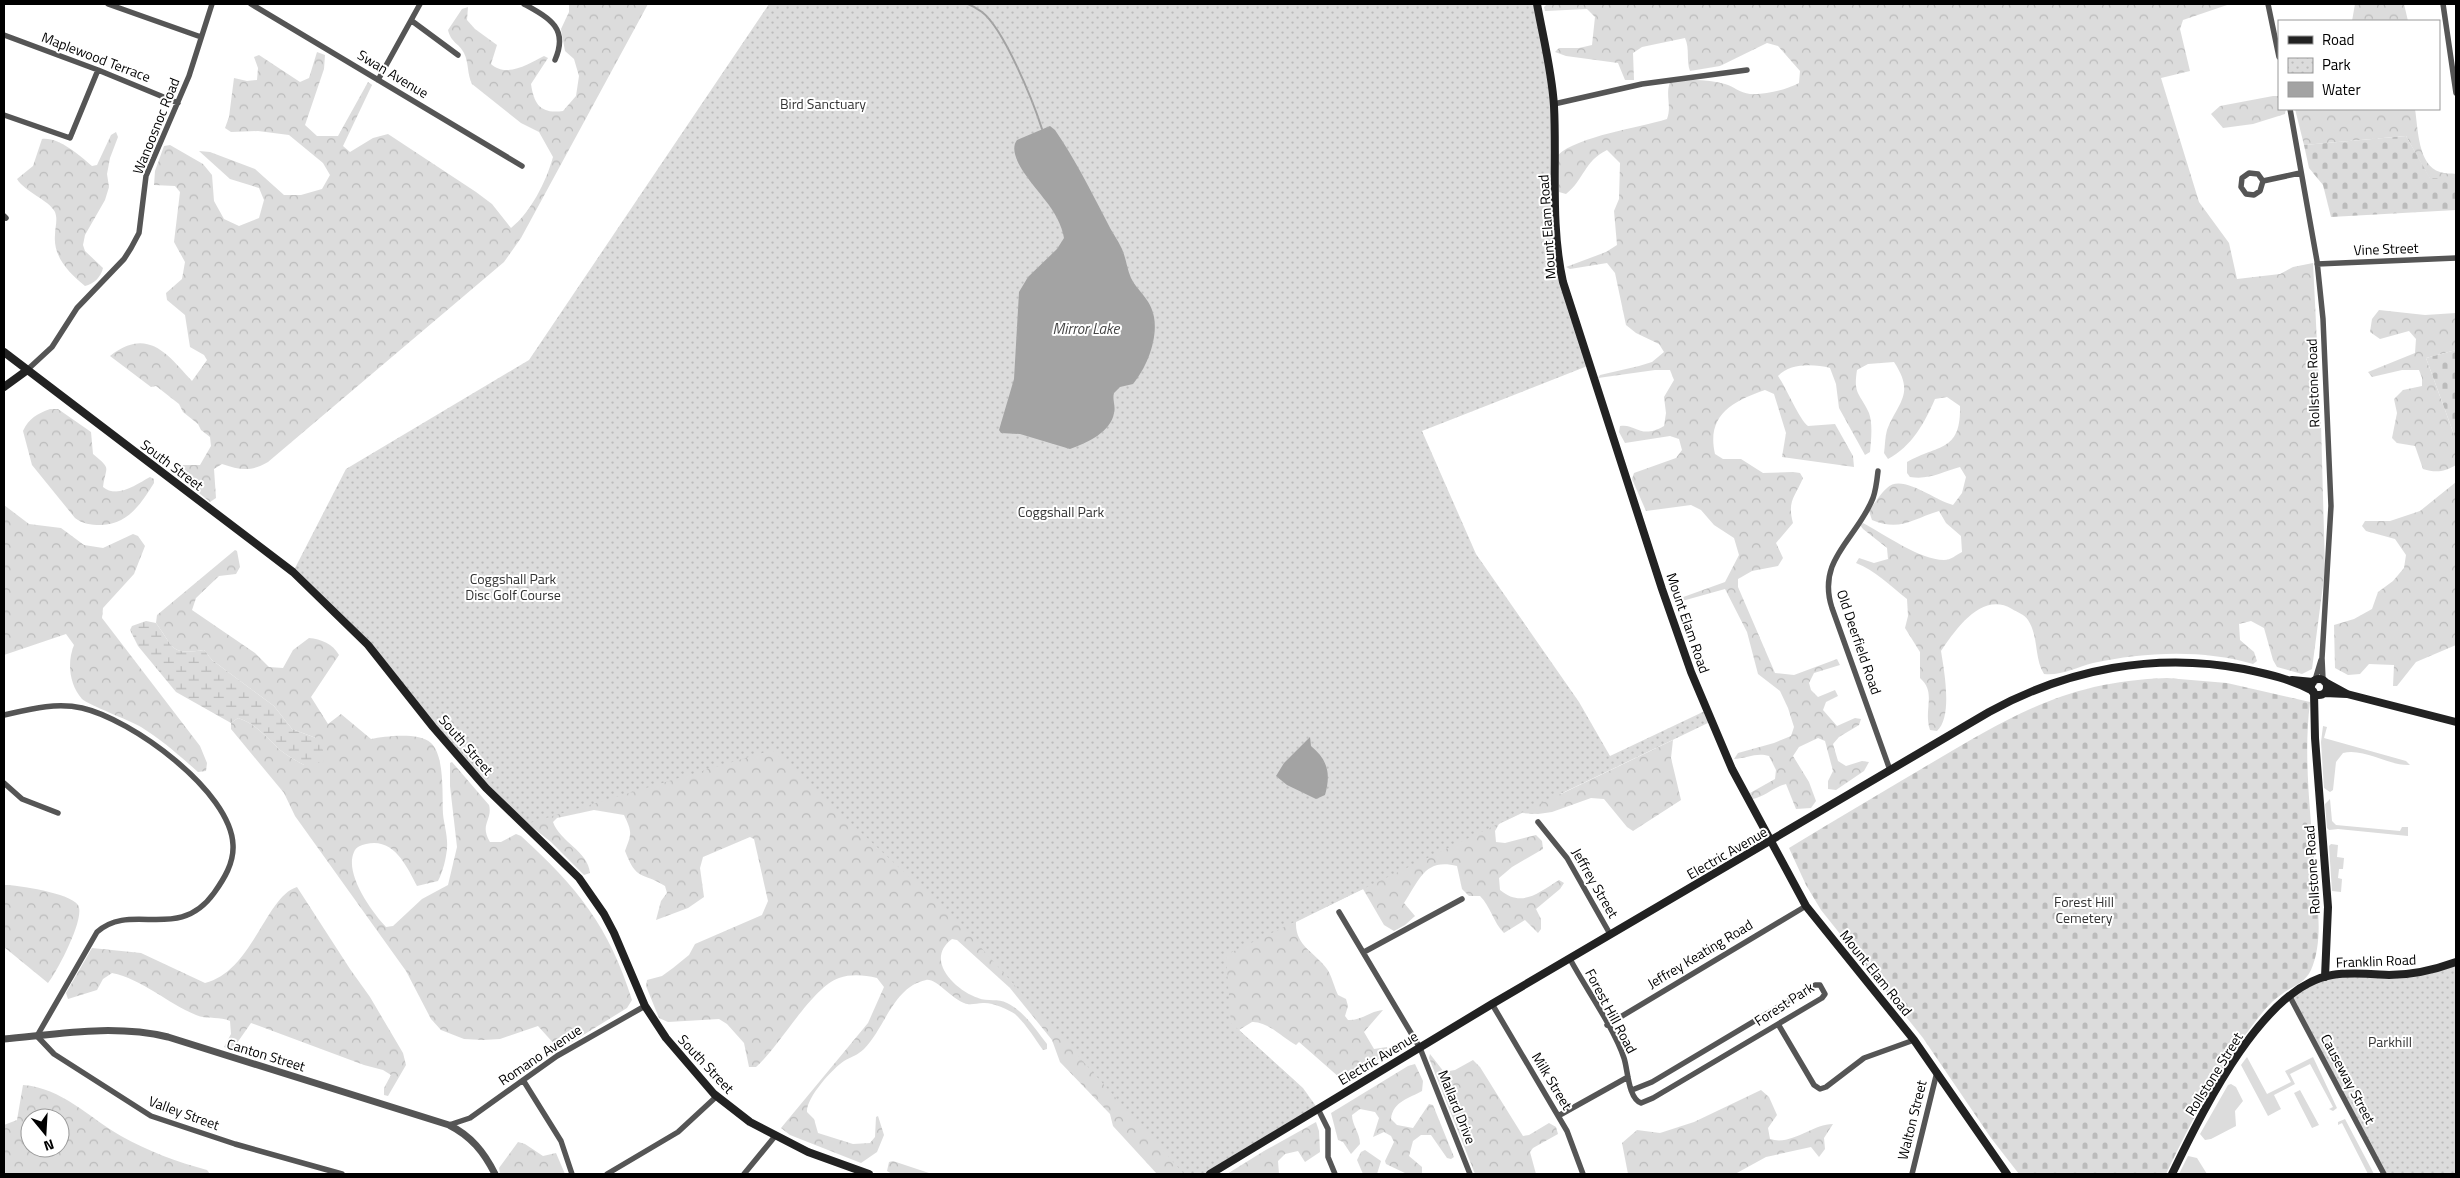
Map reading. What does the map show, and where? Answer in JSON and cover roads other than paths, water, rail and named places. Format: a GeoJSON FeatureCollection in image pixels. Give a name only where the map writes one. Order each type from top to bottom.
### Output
{"type":"FeatureCollection","features":[{"type":"Feature","properties":{"kind":"main road","name":"Mount Elam Road"},"geometry":{"type":"LineString","coordinates":[[1537,4],[1554,104],[1555,203],[1559,267],[1691,672],[1732,769],[1772,841],[1790,880],[1806,906],[1914,1040],[2007,1174]]}},
{"type":"Feature","properties":{"kind":"main road","name":"South Street"},"geometry":{"type":"LineString","coordinates":[[4,352],[26,371],[293,572],[368,645],[481,782],[579,878],[604,914],[614,933],[645,1006],[670,1044],[717,1096],[750,1122],[808,1152],[863,1173]]}},
{"type":"Feature","properties":{"kind":"main road","name":"Wanoosnoc Road"},"geometry":{"type":"LineString","coordinates":[[4,387],[26,371]]}},
{"type":"Feature","properties":{"kind":"main road","name":"Electric Avenue"},"geometry":{"type":"LineString","coordinates":[[1210,1174],[1492,1004],[1890,770],[2007,702],[2047,684],[2092,671],[2140,664],[2189,663],[2232,667],[2290,680],[2319,681],[2346,694],[2456,722]]}},
{"type":"Feature","properties":{"kind":"main road","name":"Electric Avenue"},"geometry":{"type":"LineString","coordinates":[[2290,680],[2313,692],[2346,694]]}},
{"type":"Feature","properties":{"kind":"main road","name":"Rollstone Road"},"geometry":{"type":"LineString","coordinates":[[2316,721],[2327,688],[2319,681],[2311,686],[2316,721],[2316,746],[2328,907],[2324,977]]}},
{"type":"Feature","properties":{"kind":"main road","name":"Franklin Road"},"geometry":{"type":"LineString","coordinates":[[2324,977],[2346,974],[2410,974],[2456,962]]}},
{"type":"Feature","properties":{"kind":"main road"},"geometry":{"type":"LineString","coordinates":[[2289,995],[2324,977]]}},
{"type":"Feature","properties":{"kind":"main road","name":"Rollstone Street"},"geometry":{"type":"LineString","coordinates":[[2172,1174],[2206,1106],[2232,1065],[2267,1018],[2289,995]]}},
{"type":"Feature","properties":{"kind":"street"},"geometry":{"type":"LineString","coordinates":[[108,4],[202,37]]}},
{"type":"Feature","properties":{"kind":"street","name":"Wanoosnoc Road"},"geometry":{"type":"LineString","coordinates":[[26,371],[52,347],[77,308],[124,259],[131,248],[138,234],[146,176],[178,103],[212,4]]}},
{"type":"Feature","properties":{"kind":"street","name":"Swan Avenue"},"geometry":{"type":"LineString","coordinates":[[251,4],[522,166]]}},
{"type":"Feature","properties":{"kind":"street"},"geometry":{"type":"LineString","coordinates":[[378,80],[420,4]]}},
{"type":"Feature","properties":{"kind":"street"},"geometry":{"type":"LineString","coordinates":[[524,4],[546,16],[557,30],[559,47],[555,60]]}},
{"type":"Feature","properties":{"kind":"street"},"geometry":{"type":"LineString","coordinates":[[2268,4],[2278,52]]}},
{"type":"Feature","properties":{"kind":"street"},"geometry":{"type":"LineString","coordinates":[[2443,4],[2456,93]]}},
{"type":"Feature","properties":{"kind":"street"},"geometry":{"type":"LineString","coordinates":[[412,21],[458,55]]}},
{"type":"Feature","properties":{"kind":"street","name":"Maplewood Terrace"},"geometry":{"type":"LineString","coordinates":[[4,35],[98,70],[178,103]]}},
{"type":"Feature","properties":{"kind":"street"},"geometry":{"type":"LineString","coordinates":[[4,115],[70,138],[98,70]]}},
{"type":"Feature","properties":{"kind":"street"},"geometry":{"type":"LineString","coordinates":[[1554,104],[1642,84],[1747,70]]}},
{"type":"Feature","properties":{"kind":"street","name":"Rollstone Road"},"geometry":{"type":"LineString","coordinates":[[2290,110],[2317,264],[2323,319],[2331,506],[2319,681]]}},
{"type":"Feature","properties":{"kind":"street"},"geometry":{"type":"LineString","coordinates":[[2249,173],[2258,174],[2263,182],[2262,189],[2256,195],[2246,194],[2241,187],[2242,178],[2249,173]]}},
{"type":"Feature","properties":{"kind":"street"},"geometry":{"type":"LineString","coordinates":[[2263,182],[2300,173]]}},
{"type":"Feature","properties":{"kind":"street","name":"Vine Street"},"geometry":{"type":"LineString","coordinates":[[2317,264],[2456,258]]}},
{"type":"Feature","properties":{"kind":"street","name":"Old Deerfield Road"},"geometry":{"type":"LineString","coordinates":[[1878,471],[1873,498],[1830,569],[1827,586],[1832,608],[1890,770]]}},
{"type":"Feature","properties":{"kind":"street"},"geometry":{"type":"LineString","coordinates":[[4,715],[39,707],[66,706],[90,710],[126,726],[162,750],[201,785],[223,813],[233,839],[233,855],[226,873],[212,895],[199,909],[188,916],[169,920],[117,921],[106,924],[97,932],[37,1036]]}},
{"type":"Feature","properties":{"kind":"street"},"geometry":{"type":"LineString","coordinates":[[4,783],[22,799],[58,813]]}},
{"type":"Feature","properties":{"kind":"street","name":"Jeffrey Street"},"geometry":{"type":"LineString","coordinates":[[1538,822],[1568,858],[1610,934]]}},
{"type":"Feature","properties":{"kind":"street"},"geometry":{"type":"LineString","coordinates":[[1364,952],[1462,900]]}},
{"type":"Feature","properties":{"kind":"street","name":"Jeffrey Keating Road"},"geometry":{"type":"LineString","coordinates":[[1607,1024],[1806,906]]}},
{"type":"Feature","properties":{"kind":"street","name":"Mallard Drive"},"geometry":{"type":"LineString","coordinates":[[1338,912],[1364,952],[1420,1048],[1470,1174]]}},
{"type":"Feature","properties":{"kind":"street","name":"Forest Hill Road"},"geometry":{"type":"LineString","coordinates":[[1570,959],[1622,1054],[1632,1090],[1639,1102]]}},
{"type":"Feature","properties":{"kind":"street","name":"Forest Park"},"geometry":{"type":"LineString","coordinates":[[1632,1090],[1652,1082],[1815,985],[1822,986],[1823,997],[1654,1098],[1645,1103],[1639,1102]]}},
{"type":"Feature","properties":{"kind":"street","name":"Causeway Street"},"geometry":{"type":"LineString","coordinates":[[2289,995],[2384,1174]]}},
{"type":"Feature","properties":{"kind":"street","name":"Milk Street"},"geometry":{"type":"LineString","coordinates":[[1492,1004],[1572,1142],[1583,1174]]}},
{"type":"Feature","properties":{"kind":"street","name":"Romano Avenue"},"geometry":{"type":"LineString","coordinates":[[448,1125],[470,1118],[563,1052],[645,1006]]}},
{"type":"Feature","properties":{"kind":"street"},"geometry":{"type":"LineString","coordinates":[[1778,1024],[1814,1085],[1820,1089],[1826,1087],[1864,1058],[1914,1040]]}},
{"type":"Feature","properties":{"kind":"street","name":"Canton Street"},"geometry":{"type":"LineString","coordinates":[[4,1039],[95,1030],[152,1033],[448,1125],[474,1142],[495,1174]]}},
{"type":"Feature","properties":{"kind":"street","name":"Valley Street"},"geometry":{"type":"LineString","coordinates":[[37,1036],[54,1054],[151,1116],[235,1144],[342,1174]]}},
{"type":"Feature","properties":{"kind":"street","name":"Walton Street"},"geometry":{"type":"LineString","coordinates":[[1912,1174],[1937,1072]]}},
{"type":"Feature","properties":{"kind":"street"},"geometry":{"type":"LineString","coordinates":[[1558,1116],[1628,1076]]}},
{"type":"Feature","properties":{"kind":"street"},"geometry":{"type":"LineString","coordinates":[[523,1080],[561,1141],[572,1174]]}},
{"type":"Feature","properties":{"kind":"street"},"geometry":{"type":"LineString","coordinates":[[607,1174],[678,1132],[717,1096]]}},
{"type":"Feature","properties":{"kind":"street"},"geometry":{"type":"LineString","coordinates":[[1318,1109],[1328,1129],[1329,1159],[1335,1174]]}},
{"type":"Feature","properties":{"kind":"street"},"geometry":{"type":"LineString","coordinates":[[744,1174],[776,1135]]}},
{"type":"Feature","properties":{"kind":"water","name":"Mirror Lake"},"geometry":{"type":"Polygon","coordinates":[[[1050,126],[1055,130],[1089,187],[1123,252],[1131,278],[1150,305],[1155,325],[1153,343],[1143,369],[1133,384],[1120,387],[1114,393],[1114,410],[1112,420],[1108,426],[1091,440],[1070,449],[1020,434],[1001,433],[999,430],[1014,379],[1019,292],[1028,277],[1057,249],[1064,238],[1054,213],[1018,163],[1014,147],[1017,140],[1050,126]]]}},
{"type":"Feature","properties":{"kind":"water"},"geometry":{"type":"Polygon","coordinates":[[[1310,737],[1311,746],[1321,757],[1328,774],[1325,795],[1316,799],[1287,785],[1276,776],[1284,763],[1310,737]]]}},
{"type":"Feature","properties":{"kind":"waterway"},"geometry":{"type":"LineString","coordinates":[[968,4],[982,12],[991,21],[1008,49],[1025,84],[1042,129]]}},
{"type":"Feature","properties":{"kind":"park label","name":"Bird Sanctuary"},"geometry":{"type":"Point","coordinates":[823,104]}},
{"type":"Feature","properties":{"kind":"park label","name":"Coggshall Park"},"geometry":{"type":"Point","coordinates":[1061,512]}},
{"type":"Feature","properties":{"kind":"park label","name":"Coggshall Park Disc Golf Course"},"geometry":{"type":"Point","coordinates":[513,588]}},
{"type":"Feature","properties":{"kind":"park label","name":"Forest Hill Cemetery"},"geometry":{"type":"Point","coordinates":[2084,910]}},
{"type":"Feature","properties":{"kind":"park label","name":"Parkhill"},"geometry":{"type":"Point","coordinates":[2390,1042]}}]}
